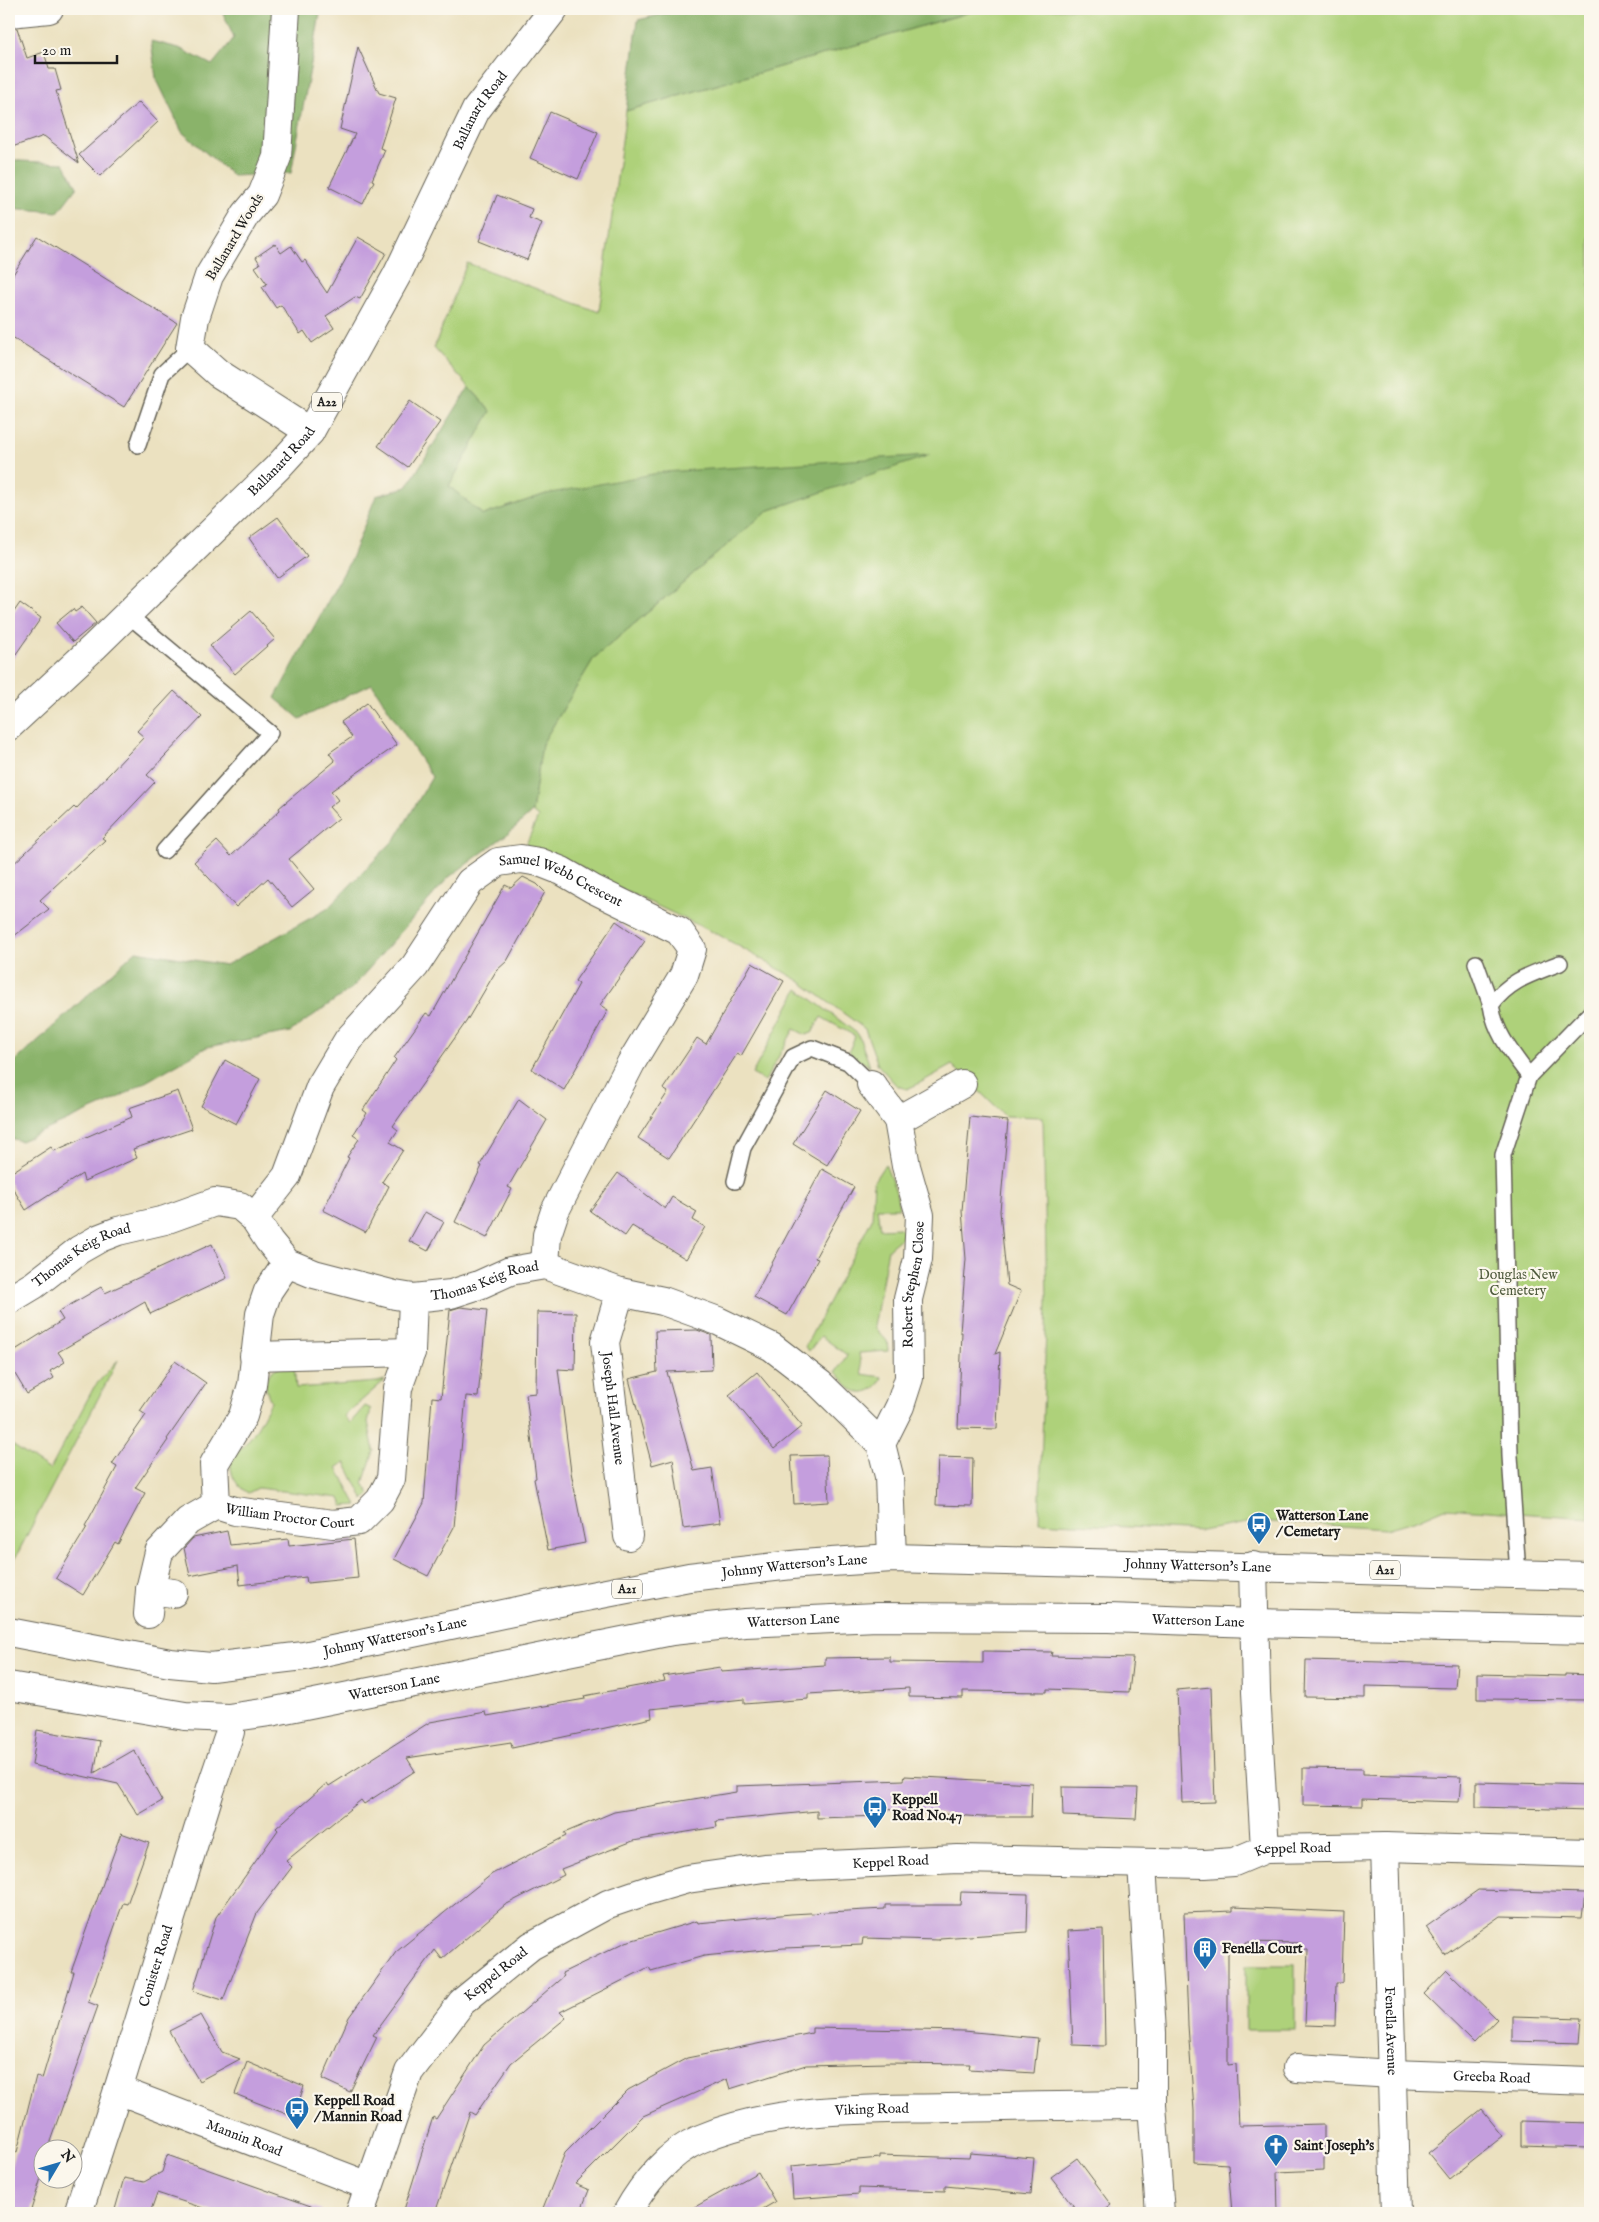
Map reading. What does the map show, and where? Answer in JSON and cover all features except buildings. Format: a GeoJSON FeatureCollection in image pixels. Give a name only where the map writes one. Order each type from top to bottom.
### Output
{"type":"FeatureCollection","features":[{"type":"Feature","properties":{"kind":"main road"},"geometry":{"type":"LineString","coordinates":[[9,13],[49,9]]}},
{"type":"Feature","properties":{"kind":"main road","name":"Ballanard Woods"},"geometry":{"type":"LineString","coordinates":[[190,348],[194,318],[209,276],[246,214],[262,194],[276,157],[286,9]]}},
{"type":"Feature","properties":{"kind":"main road","name":"Ballanard Road"},"geometry":{"type":"LineString","coordinates":[[9,726],[127,614],[270,474],[310,432],[397,275],[476,110],[554,9]]}},
{"type":"Feature","properties":{"kind":"main road"},"geometry":{"type":"LineString","coordinates":[[190,348],[218,373],[310,432]]}},
{"type":"Feature","properties":{"kind":"main road","name":"Samuel Webb Crescent"},"geometry":{"type":"LineString","coordinates":[[254,1218],[286,1176],[320,1087],[348,1040],[415,966],[470,882],[498,862],[521,859],[539,862],[562,871],[593,889],[679,931],[692,949],[684,975],[631,1063],[555,1211],[547,1235],[545,1265]]}},
{"type":"Feature","properties":{"kind":"main road","name":"Robert Stephen Close"},"geometry":{"type":"LineString","coordinates":[[871,1084],[898,1120],[906,1166],[920,1215],[918,1260],[908,1299],[908,1378],[900,1406],[881,1444]]}},
{"type":"Feature","properties":{"kind":"main road"},"geometry":{"type":"LineString","coordinates":[[898,1120],[962,1084]]}},
{"type":"Feature","properties":{"kind":"main road","name":"Thomas Keig Road"},"geometry":{"type":"LineString","coordinates":[[9,1300],[34,1285],[79,1250],[100,1238],[118,1231],[165,1220],[215,1202],[240,1206],[254,1218],[269,1241],[287,1263],[314,1274],[378,1292],[413,1298],[451,1294],[479,1285],[510,1271],[545,1265],[620,1292],[663,1301],[718,1321],[772,1347],[820,1384],[881,1444]]}},
{"type":"Feature","properties":{"kind":"main road","name":"William Proctor Court"},"geometry":{"type":"LineString","coordinates":[[216,1505],[214,1464],[243,1416],[252,1385],[260,1314],[268,1292],[287,1263]]}},
{"type":"Feature","properties":{"kind":"main road","name":"Joseph Hall Avenue"},"geometry":{"type":"LineString","coordinates":[[620,1292],[605,1342],[632,1497],[628,1536]]}},
{"type":"Feature","properties":{"kind":"main road","name":"William Proctor Court"},"geometry":{"type":"LineString","coordinates":[[157,1599],[159,1552],[188,1521],[216,1505],[235,1510],[333,1524],[360,1521],[380,1500],[391,1479],[398,1388],[411,1352],[413,1298]]}},
{"type":"Feature","properties":{"kind":"main road"},"geometry":{"type":"LineString","coordinates":[[254,1356],[411,1352]]}},
{"type":"Feature","properties":{"kind":"main road"},"geometry":{"type":"LineString","coordinates":[[881,1444],[889,1476],[892,1558]]}},
{"type":"Feature","properties":{"kind":"main road","name":"Johnny Watterson's Lane"},"geometry":{"type":"LineString","coordinates":[[9,1632],[170,1663],[211,1667],[304,1656],[688,1577],[800,1564],[892,1558],[1590,1576]]}},
{"type":"Feature","properties":{"kind":"main road"},"geometry":{"type":"LineString","coordinates":[[1253,1566],[1265,1849]]}},
{"type":"Feature","properties":{"kind":"main road","name":"Watterson Lane"},"geometry":{"type":"LineString","coordinates":[[9,1686],[185,1716],[228,1718],[270,1712],[672,1631],[746,1623],[877,1618],[1060,1618],[1590,1630]]}},
{"type":"Feature","properties":{"kind":"main road","name":"Conister Road"},"geometry":{"type":"LineString","coordinates":[[78,2213],[230,1732],[228,1718]]}},
{"type":"Feature","properties":{"kind":"main road","name":"Keppel Road"},"geometry":{"type":"LineString","coordinates":[[360,2213],[409,2072],[462,2002],[531,1946],[608,1904],[649,1890],[687,1879],[764,1868],[958,1859],[1205,1864],[1234,1862],[1265,1849],[1385,1847],[1590,1853]]}},
{"type":"Feature","properties":{"kind":"main road","name":"Fenella Avenue"},"geometry":{"type":"LineString","coordinates":[[1385,1847],[1389,2033],[1396,2213]]}},
{"type":"Feature","properties":{"kind":"main road"},"geometry":{"type":"LineString","coordinates":[[1142,1863],[1152,2034],[1152,2105],[1160,2213]]}},
{"type":"Feature","properties":{"kind":"main road"},"geometry":{"type":"LineString","coordinates":[[1297,2068],[1392,2074]]}},
{"type":"Feature","properties":{"kind":"main road","name":"Greeba Road"},"geometry":{"type":"LineString","coordinates":[[1392,2074],[1590,2081]]}},
{"type":"Feature","properties":{"kind":"main road","name":"Mannin Road"},"geometry":{"type":"LineString","coordinates":[[118,2090],[369,2186]]}},
{"type":"Feature","properties":{"kind":"main road","name":"Viking Road"},"geometry":{"type":"LineString","coordinates":[[627,2213],[651,2178],[674,2156],[700,2139],[762,2120],[846,2110],[1152,2105]]}},
{"type":"Feature","properties":{"kind":"lane"},"geometry":{"type":"LineString","coordinates":[[138,445],[162,374],[190,348]]}},
{"type":"Feature","properties":{"kind":"lane"},"geometry":{"type":"LineString","coordinates":[[127,614],[270,733],[164,851]]}},
{"type":"Feature","properties":{"kind":"lane"},"geometry":{"type":"LineString","coordinates":[[1476,963],[1491,1005],[1494,1023],[1508,1049],[1529,1076]]}},
{"type":"Feature","properties":{"kind":"lane"},"geometry":{"type":"LineString","coordinates":[[1491,1005],[1500,992],[1517,981],[1560,963]]}},
{"type":"Feature","properties":{"kind":"lane"},"geometry":{"type":"LineString","coordinates":[[1518,1574],[1510,1456],[1503,1155],[1529,1076],[1590,1013]]}},
{"type":"Feature","properties":{"kind":"lane","name":"Robert Stephen Close"},"geometry":{"type":"LineString","coordinates":[[734,1181],[743,1148],[793,1056],[812,1048],[848,1062],[871,1084]]}},
{"type":"Feature","properties":{"kind":"green space"},"geometry":{"type":"Polygon","coordinates":[[[214,9],[321,9],[291,173],[233,176],[182,132],[156,78],[151,41],[179,48],[212,65],[234,38],[222,11],[214,9]]]}},
{"type":"Feature","properties":{"kind":"green space"},"geometry":{"type":"Polygon","coordinates":[[[685,9],[981,9],[626,111],[638,20],[685,9]]]}},
{"type":"Feature","properties":{"kind":"green space","name":"Douglas New Cemetery"},"geometry":{"type":"Polygon","coordinates":[[[981,9],[1590,9],[1590,1518],[1445,1508],[1417,1520],[1386,1529],[1258,1521],[1201,1531],[1039,1522],[1047,1302],[1043,1117],[1005,1116],[952,1065],[907,1089],[897,1086],[878,1065],[865,1029],[798,980],[719,935],[594,876],[569,861],[544,852],[524,849],[538,817],[532,812],[542,744],[594,658],[767,511],[927,455],[546,494],[483,515],[449,486],[491,411],[434,348],[467,263],[599,312],[626,111],[981,9]]]}},
{"type":"Feature","properties":{"kind":"green space"},"geometry":{"type":"Polygon","coordinates":[[[9,158],[20,161],[64,163],[77,187],[58,212],[9,208],[9,158]]]}},
{"type":"Feature","properties":{"kind":"green space"},"geometry":{"type":"Polygon","coordinates":[[[469,387],[491,411],[449,486],[483,515],[546,494],[664,472],[930,455],[767,511],[594,658],[542,744],[532,812],[510,832],[448,878],[352,988],[290,1032],[207,1047],[114,1100],[21,1141],[9,1138],[9,1067],[136,951],[226,965],[327,909],[396,838],[432,777],[372,684],[300,719],[275,698],[350,561],[376,496],[407,487],[469,387]]]}},
{"type":"Feature","properties":{"kind":"green space"},"geometry":{"type":"Polygon","coordinates":[[[798,989],[858,1034],[870,1066],[853,1057],[849,1051],[855,1036],[821,1017],[812,1033],[806,1035],[794,1029],[765,1081],[752,1074],[798,989]]]}},
{"type":"Feature","properties":{"kind":"green space"},"geometry":{"type":"Polygon","coordinates":[[[885,1164],[896,1192],[899,1208],[877,1208],[880,1229],[900,1228],[903,1231],[901,1238],[888,1249],[874,1327],[887,1341],[888,1351],[859,1353],[862,1374],[882,1377],[873,1389],[859,1392],[850,1387],[836,1372],[847,1355],[821,1336],[809,1351],[805,1347],[872,1219],[874,1181],[885,1164]]]}},
{"type":"Feature","properties":{"kind":"green space"},"geometry":{"type":"Polygon","coordinates":[[[118,1360],[9,1570],[9,1443],[50,1470],[94,1387],[118,1360]]]}},
{"type":"Feature","properties":{"kind":"green space"},"geometry":{"type":"Polygon","coordinates":[[[282,1365],[294,1365],[296,1388],[385,1380],[344,1416],[350,1423],[365,1406],[371,1409],[368,1422],[374,1451],[363,1483],[370,1494],[364,1500],[345,1462],[337,1468],[357,1505],[343,1506],[340,1498],[258,1488],[248,1493],[239,1486],[233,1477],[232,1455],[245,1444],[259,1424],[271,1402],[266,1380],[271,1372],[282,1365]]]}},
{"type":"Feature","properties":{"kind":"green space"},"geometry":{"type":"Polygon","coordinates":[[[1246,1965],[1295,1965],[1295,2030],[1246,2030],[1246,1965]]]}},
{"type":"Feature","properties":{"kind":"place","name":"Watterson Lane / Cemetary"},"geometry":{"type":"Point","coordinates":[1259,1545]}},
{"type":"Feature","properties":{"kind":"place","name":"Keppell Road No.47"},"geometry":{"type":"Point","coordinates":[875,1829]}},
{"type":"Feature","properties":{"kind":"place","name":"Fenella Court"},"geometry":{"type":"Point","coordinates":[1205,1970]}},
{"type":"Feature","properties":{"kind":"place","name":"Keppell Road / Mannin Road"},"geometry":{"type":"Point","coordinates":[297,2130]}},
{"type":"Feature","properties":{"kind":"place","name":"Saint Joseph's"},"geometry":{"type":"Point","coordinates":[1276,2167]}}]}
